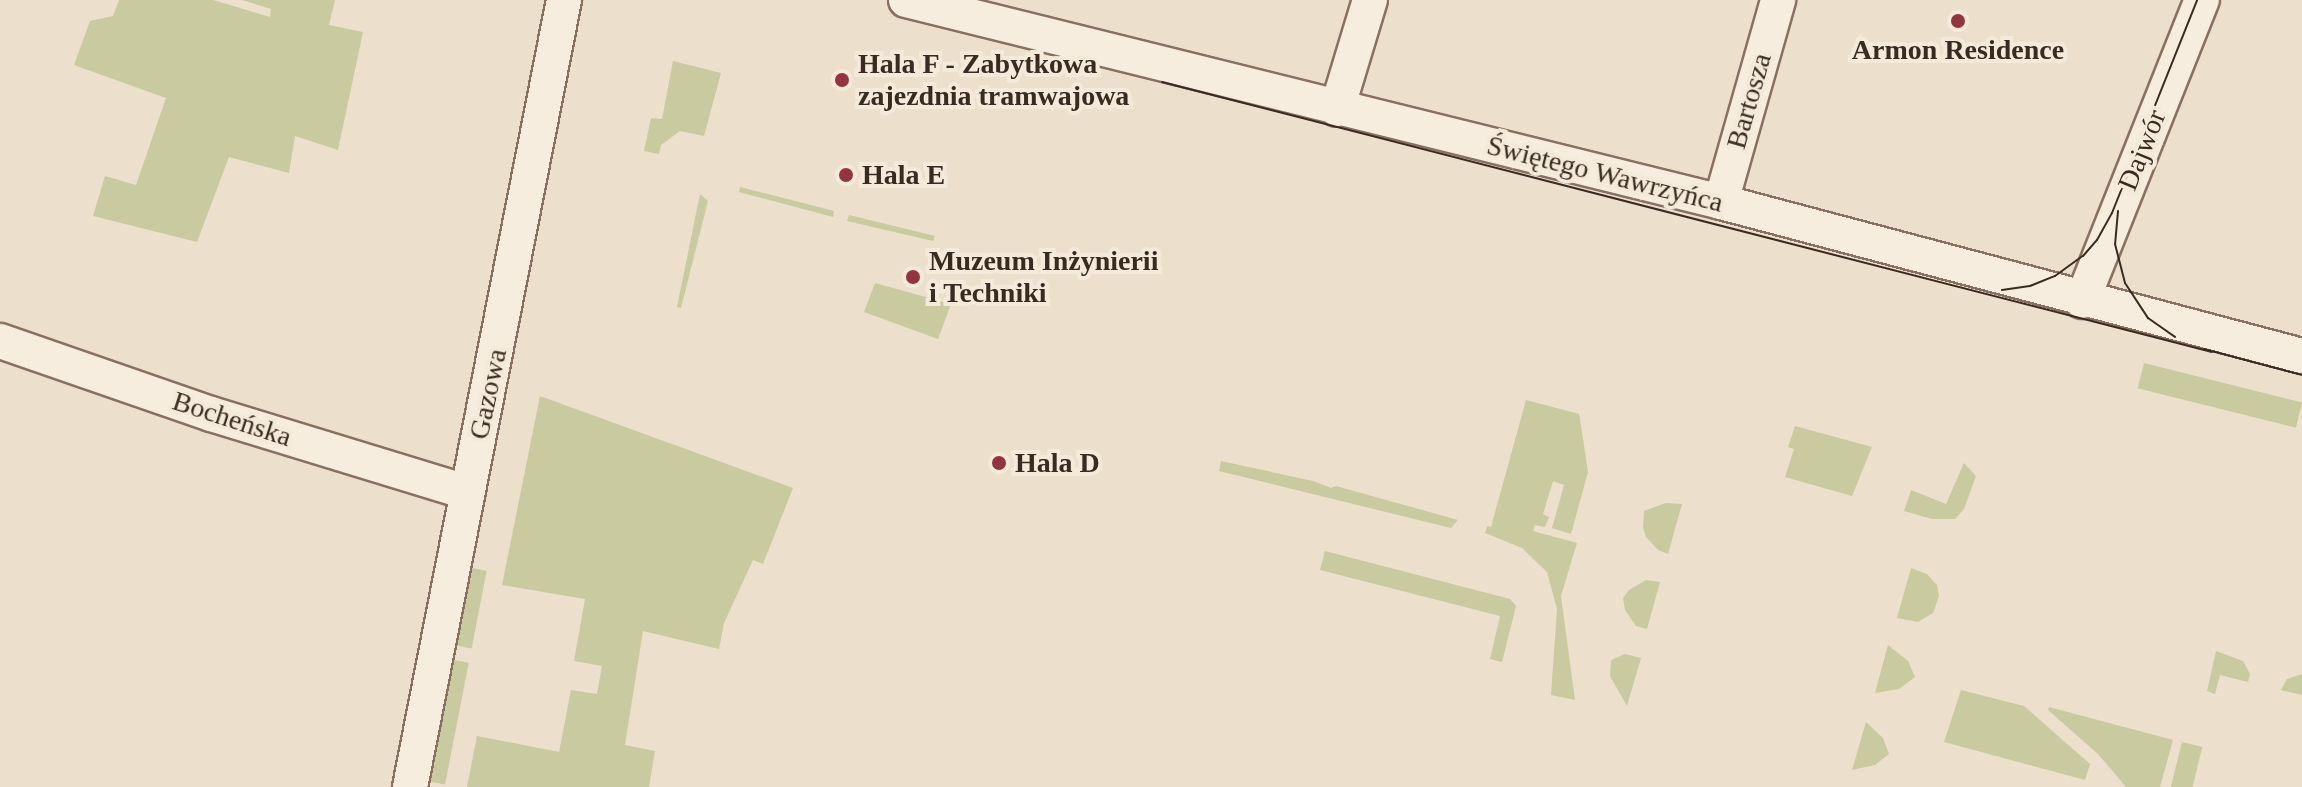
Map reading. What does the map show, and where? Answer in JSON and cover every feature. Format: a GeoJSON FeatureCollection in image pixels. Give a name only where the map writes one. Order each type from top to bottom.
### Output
{"type":"FeatureCollection","features":[{"type":"Feature","properties":{"kind":"street","name":"Gazowa"},"geometry":{"type":"LineString","coordinates":[[410,787],[564,0]]}},
{"type":"Feature","properties":{"kind":"street","name":"Świętego Wawrzyńca"},"geometry":{"type":"LineString","coordinates":[[906,0],[1721,202],[2082,301],[2302,356]]}},
{"type":"Feature","properties":{"kind":"street"},"geometry":{"type":"LineString","coordinates":[[1337,109],[1370,0]]}},
{"type":"Feature","properties":{"kind":"street","name":"Bartosza"},"geometry":{"type":"LineString","coordinates":[[1721,202],[1778,0]]}},
{"type":"Feature","properties":{"kind":"street","name":"Dajwór"},"geometry":{"type":"LineString","coordinates":[[2082,301],[2202,0]]}},
{"type":"Feature","properties":{"kind":"street","name":"Bocheńska"},"geometry":{"type":"LineString","coordinates":[[0,341],[211,414],[466,492]]}},
{"type":"Feature","properties":{"kind":"green space"},"geometry":{"type":"Polygon","coordinates":[[[119,0],[213,0],[270,17],[271,9],[242,0],[335,0],[329,25],[363,32],[338,150],[295,136],[289,173],[229,157],[197,242],[93,216],[105,176],[136,185],[166,98],[74,65],[90,21],[113,16],[119,0]]]}},
{"type":"Feature","properties":{"kind":"green space"},"geometry":{"type":"Polygon","coordinates":[[[673,61],[721,73],[704,136],[680,131],[661,145],[659,154],[644,151],[651,118],[662,119],[673,61]]]}},
{"type":"Feature","properties":{"kind":"green space"},"geometry":{"type":"Polygon","coordinates":[[[740,187],[834,211],[833,217],[739,192],[740,187]]]}},
{"type":"Feature","properties":{"kind":"green space"},"geometry":{"type":"Polygon","coordinates":[[[700,194],[708,201],[681,308],[677,307],[700,194]]]}},
{"type":"Feature","properties":{"kind":"green space"},"geometry":{"type":"Polygon","coordinates":[[[849,215],[935,236],[933,241],[847,221],[849,215]]]}},
{"type":"Feature","properties":{"kind":"green space"},"geometry":{"type":"Polygon","coordinates":[[[875,283],[951,304],[938,339],[864,312],[875,283]]]}},
{"type":"Feature","properties":{"kind":"green space"},"geometry":{"type":"Polygon","coordinates":[[[2144,363],[2302,402],[2296,428],[2138,388],[2144,363]]]}},
{"type":"Feature","properties":{"kind":"green space"},"geometry":{"type":"Polygon","coordinates":[[[540,396],[793,488],[763,564],[753,560],[724,623],[719,649],[643,631],[625,745],[655,751],[649,787],[467,787],[477,736],[559,752],[571,690],[597,694],[602,666],[574,661],[585,599],[502,585],[540,396]]]}},
{"type":"Feature","properties":{"kind":"green space"},"geometry":{"type":"Polygon","coordinates":[[[1526,400],[1579,414],[1580,419],[1588,472],[1571,534],[1552,528],[1564,485],[1553,481],[1543,514],[1549,517],[1545,527],[1535,525],[1533,531],[1577,543],[1561,596],[1575,700],[1551,695],[1557,609],[1547,572],[1522,548],[1485,533],[1487,526],[1491,527],[1526,400]]]}},
{"type":"Feature","properties":{"kind":"green space"},"geometry":{"type":"Polygon","coordinates":[[[1795,426],[1872,447],[1852,496],[1785,477],[1794,449],[1788,447],[1795,426]]]}},
{"type":"Feature","properties":{"kind":"green space"},"geometry":{"type":"Polygon","coordinates":[[[1221,461],[1313,481],[1331,488],[1336,486],[1458,520],[1451,528],[1219,471],[1221,461]]]}},
{"type":"Feature","properties":{"kind":"green space"},"geometry":{"type":"Polygon","coordinates":[[[1964,463],[1976,476],[1964,509],[1955,519],[1932,519],[1904,511],[1911,490],[1946,504],[1964,463]]]}},
{"type":"Feature","properties":{"kind":"green space"},"geometry":{"type":"Polygon","coordinates":[[[1666,503],[1682,504],[1668,554],[1658,550],[1646,537],[1643,527],[1644,511],[1666,503]]]}},
{"type":"Feature","properties":{"kind":"green space"},"geometry":{"type":"Polygon","coordinates":[[[1325,551],[1510,599],[1516,606],[1502,662],[1490,659],[1500,616],[1320,570],[1325,551]]]}},
{"type":"Feature","properties":{"kind":"green space"},"geometry":{"type":"Polygon","coordinates":[[[472,568],[487,571],[472,648],[457,646],[472,568]]]}},
{"type":"Feature","properties":{"kind":"green space"},"geometry":{"type":"Polygon","coordinates":[[[1911,568],[1927,574],[1937,585],[1939,596],[1933,613],[1918,622],[1897,618],[1911,568]]]}},
{"type":"Feature","properties":{"kind":"green space"},"geometry":{"type":"Polygon","coordinates":[[[1646,580],[1660,582],[1647,629],[1636,626],[1625,610],[1623,598],[1629,590],[1646,580]]]}},
{"type":"Feature","properties":{"kind":"green space"},"geometry":{"type":"Polygon","coordinates":[[[1888,645],[1908,661],[1915,677],[1899,689],[1875,693],[1888,645]]]}},
{"type":"Feature","properties":{"kind":"green space"},"geometry":{"type":"Polygon","coordinates":[[[2216,651],[2243,661],[2250,674],[2248,682],[2220,675],[2215,694],[2207,691],[2216,651]]]}},
{"type":"Feature","properties":{"kind":"green space"},"geometry":{"type":"Polygon","coordinates":[[[1625,654],[1641,658],[1627,706],[1610,676],[1611,660],[1625,654]]]}},
{"type":"Feature","properties":{"kind":"green space"},"geometry":{"type":"Polygon","coordinates":[[[454,660],[469,663],[445,785],[430,782],[454,660]]]}},
{"type":"Feature","properties":{"kind":"green space"},"geometry":{"type":"Polygon","coordinates":[[[2302,674],[2302,695],[2281,690],[2287,679],[2302,674]]]}},
{"type":"Feature","properties":{"kind":"green space"},"geometry":{"type":"Polygon","coordinates":[[[1961,690],[2024,706],[2090,764],[2085,780],[1944,742],[1961,690]]]}},
{"type":"Feature","properties":{"kind":"green space"},"geometry":{"type":"Polygon","coordinates":[[[2049,707],[2173,740],[2160,787],[2126,787],[2098,754],[2048,710],[2049,707]]]}},
{"type":"Feature","properties":{"kind":"green space"},"geometry":{"type":"Polygon","coordinates":[[[1866,722],[1883,738],[1889,754],[1875,765],[1852,770],[1866,722]]]}},
{"type":"Feature","properties":{"kind":"green space"},"geometry":{"type":"Polygon","coordinates":[[[2182,742],[2202,747],[2192,787],[2171,787],[2182,742]]]}},
{"type":"Feature","properties":{"kind":"tram line"},"geometry":{"type":"LineString","coordinates":[[2002,290],[2030,286],[2055,276],[2083,256],[2097,240],[2112,213],[2197,0]]}},
{"type":"Feature","properties":{"kind":"tram line"},"geometry":{"type":"LineString","coordinates":[[1162,82],[2212,352]]}},
{"type":"Feature","properties":{"kind":"tram line"},"geometry":{"type":"LineString","coordinates":[[2118,211],[2115,244],[2125,283],[2148,318],[2175,337]]}},
{"type":"Feature","properties":{"kind":"tram line"},"geometry":{"type":"LineString","coordinates":[[2204,349],[2302,375]]}},
{"type":"Feature","properties":{"kind":"place","name":"Armon Residence"},"geometry":{"type":"Point","coordinates":[1958,21]}},
{"type":"Feature","properties":{"kind":"place","name":"Hala F - Zabytkowa zajezdnia tramwajowa"},"geometry":{"type":"Point","coordinates":[842,80]}},
{"type":"Feature","properties":{"kind":"place","name":"Hala E"},"geometry":{"type":"Point","coordinates":[846,175]}},
{"type":"Feature","properties":{"kind":"place","name":"Muzeum Inżynierii i Techniki"},"geometry":{"type":"Point","coordinates":[913,277]}},
{"type":"Feature","properties":{"kind":"place","name":"Hala D"},"geometry":{"type":"Point","coordinates":[999,463]}}]}
